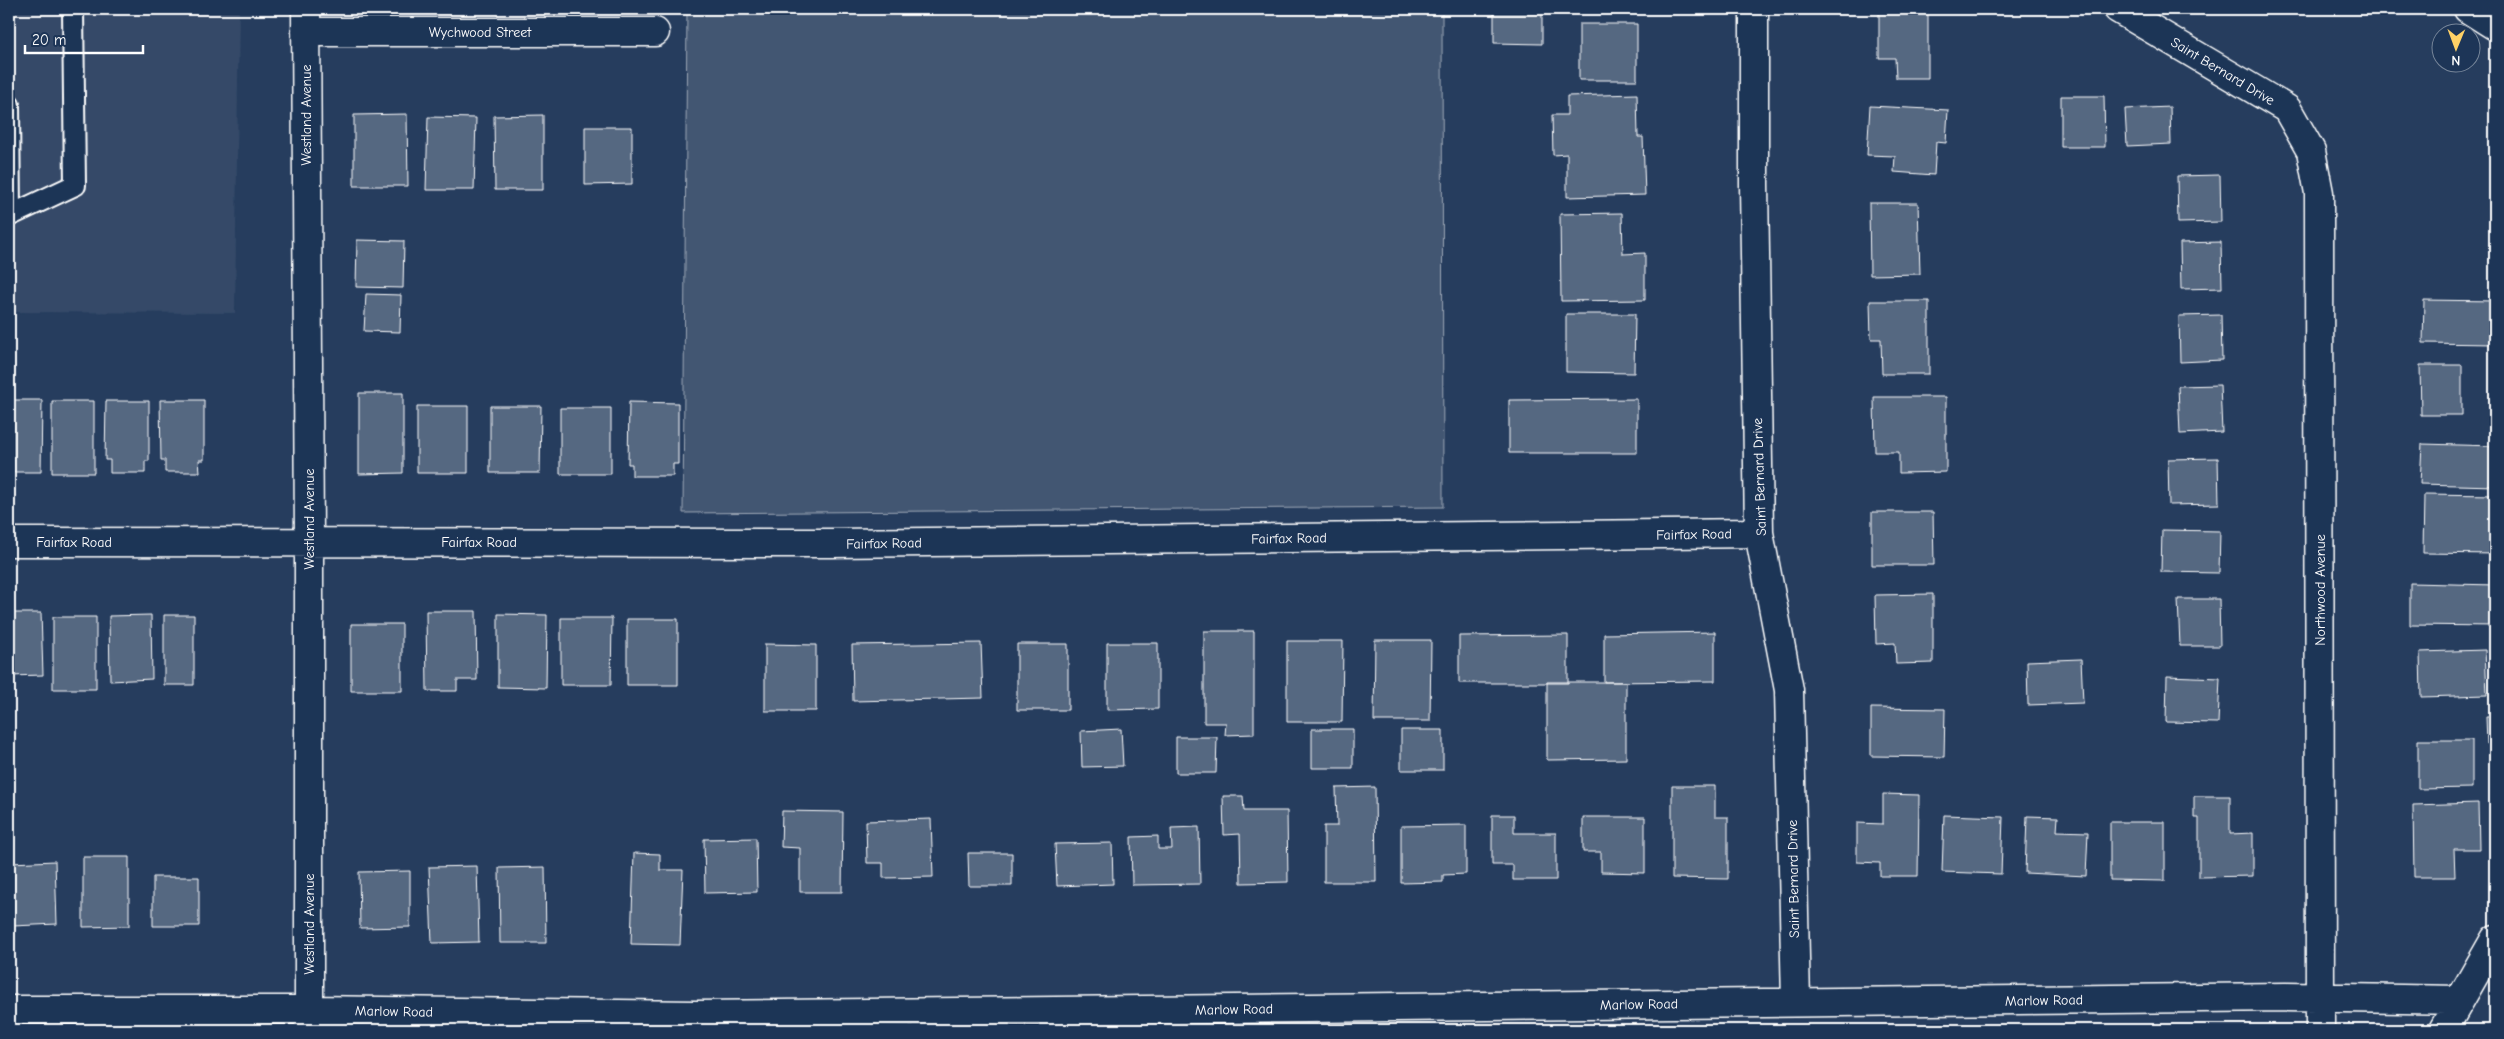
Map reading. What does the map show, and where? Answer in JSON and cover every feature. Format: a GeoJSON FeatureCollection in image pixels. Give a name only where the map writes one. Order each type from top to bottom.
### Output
{"type":"FeatureCollection","features":[{"type":"Feature","properties":{"kind":"main road","name":"Saint Bernard Drive"},"geometry":{"type":"LineString","coordinates":[[1754,9],[1754,184],[1759,534],[1789,690],[1796,1002]]}},
{"type":"Feature","properties":{"kind":"main road","name":"Saint Bernard Drive"},"geometry":{"type":"LineString","coordinates":[[2118,9],[2287,109],[2311,151]]}},
{"type":"Feature","properties":{"kind":"main road"},"geometry":{"type":"LineString","coordinates":[[2468,9],[2495,26]]}},
{"type":"Feature","properties":{"kind":"main road","name":"Wychwood Street"},"geometry":{"type":"LineString","coordinates":[[306,20],[654,32]]}},
{"type":"Feature","properties":{"kind":"main road","name":"Westland Avenue"},"geometry":{"type":"LineString","coordinates":[[306,20],[309,1020]]}},
{"type":"Feature","properties":{"kind":"main road","name":"Northwood Avenue"},"geometry":{"type":"LineString","coordinates":[[2311,151],[2320,193],[2320,1030]]}},
{"type":"Feature","properties":{"kind":"main road","name":"Fairfax Road"},"geometry":{"type":"LineString","coordinates":[[9,542],[832,543],[1759,534]]}},
{"type":"Feature","properties":{"kind":"main road"},"geometry":{"type":"LineString","coordinates":[[2443,1030],[2495,939]]}},
{"type":"Feature","properties":{"kind":"main road","name":"Marlow Road"},"geometry":{"type":"LineString","coordinates":[[9,1010],[309,1020],[1796,1002],[2321,998],[2460,1000]]}},
{"type":"Feature","properties":{"kind":"lane"},"geometry":{"type":"LineString","coordinates":[[9,105],[9,215],[75,186],[73,9]]}},
{"type":"Feature","properties":{"kind":"shaded area"},"geometry":{"type":"Polygon","coordinates":[[[9,9],[239,9],[235,313],[9,312],[9,9]]]}},
{"type":"Feature","properties":{"kind":"shaded area"},"geometry":{"type":"Polygon","coordinates":[[[687,9],[1442,9],[1443,507],[683,513],[687,9]]]}},
{"type":"Feature","properties":{"kind":"building"},"geometry":{"type":"Polygon","coordinates":[[[1494,9],[1542,9],[1542,44],[1494,43],[1494,9]]]}},
{"type":"Feature","properties":{"kind":"building"},"geometry":{"type":"Polygon","coordinates":[[[1879,9],[1928,9],[1928,78],[1896,78],[1895,58],[1879,58],[1879,9]]]}},
{"type":"Feature","properties":{"kind":"building"},"geometry":{"type":"Polygon","coordinates":[[[1579,24],[1637,24],[1637,80],[1579,80],[1579,24]]]}},
{"type":"Feature","properties":{"kind":"building"},"geometry":{"type":"Polygon","coordinates":[[[1637,94],[1638,137],[1643,137],[1645,195],[1567,197],[1567,154],[1553,155],[1552,115],[1567,115],[1567,96],[1637,94]]]}},
{"type":"Feature","properties":{"kind":"building"},"geometry":{"type":"Polygon","coordinates":[[[2061,96],[2104,96],[2105,147],[2061,147],[2061,96]]]}},
{"type":"Feature","properties":{"kind":"building"},"geometry":{"type":"Polygon","coordinates":[[[1870,106],[1948,110],[1946,143],[1936,142],[1934,175],[1894,172],[1895,156],[1867,155],[1870,106]]]}},
{"type":"Feature","properties":{"kind":"building"},"geometry":{"type":"Polygon","coordinates":[[[2170,107],[2171,144],[2127,146],[2125,109],[2170,107]]]}},
{"type":"Feature","properties":{"kind":"building"},"geometry":{"type":"Polygon","coordinates":[[[407,114],[408,186],[354,186],[354,115],[407,114]]]}},
{"type":"Feature","properties":{"kind":"building"},"geometry":{"type":"Polygon","coordinates":[[[543,115],[543,190],[495,190],[494,116],[543,115]]]}},
{"type":"Feature","properties":{"kind":"building"},"geometry":{"type":"Polygon","coordinates":[[[428,117],[476,118],[474,190],[426,190],[428,117]]]}},
{"type":"Feature","properties":{"kind":"building"},"geometry":{"type":"Polygon","coordinates":[[[585,127],[632,127],[632,184],[585,185],[585,127]]]}},
{"type":"Feature","properties":{"kind":"building"},"geometry":{"type":"Polygon","coordinates":[[[2220,175],[2221,222],[2178,223],[2177,176],[2220,175]]]}},
{"type":"Feature","properties":{"kind":"building"},"geometry":{"type":"Polygon","coordinates":[[[1869,203],[1918,203],[1920,274],[1870,275],[1869,203]]]}},
{"type":"Feature","properties":{"kind":"building"},"geometry":{"type":"Polygon","coordinates":[[[1622,213],[1623,254],[1645,253],[1645,300],[1561,301],[1560,214],[1622,213]]]}},
{"type":"Feature","properties":{"kind":"building"},"geometry":{"type":"Polygon","coordinates":[[[357,240],[404,241],[403,288],[356,287],[357,240]]]}},
{"type":"Feature","properties":{"kind":"building"},"geometry":{"type":"Polygon","coordinates":[[[2221,242],[2222,288],[2181,289],[2180,243],[2221,242]]]}},
{"type":"Feature","properties":{"kind":"building"},"geometry":{"type":"Polygon","coordinates":[[[366,294],[401,295],[400,332],[364,331],[366,294]]]}},
{"type":"Feature","properties":{"kind":"building"},"geometry":{"type":"Polygon","coordinates":[[[2424,300],[2495,301],[2495,344],[2423,343],[2424,300]]]}},
{"type":"Feature","properties":{"kind":"building"},"geometry":{"type":"Polygon","coordinates":[[[1870,301],[1929,301],[1929,374],[1882,374],[1881,339],[1871,339],[1870,301]]]}},
{"type":"Feature","properties":{"kind":"building"},"geometry":{"type":"Polygon","coordinates":[[[1566,314],[1635,314],[1634,373],[1566,372],[1566,314]]]}},
{"type":"Feature","properties":{"kind":"building"},"geometry":{"type":"Polygon","coordinates":[[[2221,315],[2222,360],[2180,362],[2179,316],[2221,315]]]}},
{"type":"Feature","properties":{"kind":"building"},"geometry":{"type":"Polygon","coordinates":[[[2420,365],[2462,365],[2462,415],[2421,415],[2420,365]]]}},
{"type":"Feature","properties":{"kind":"building"},"geometry":{"type":"Polygon","coordinates":[[[2220,385],[2222,432],[2180,434],[2178,386],[2220,385]]]}},
{"type":"Feature","properties":{"kind":"building"},"geometry":{"type":"Polygon","coordinates":[[[359,393],[403,393],[403,473],[359,474],[359,393]]]}},
{"type":"Feature","properties":{"kind":"building"},"geometry":{"type":"Polygon","coordinates":[[[1874,397],[1946,397],[1946,472],[1899,473],[1899,452],[1875,452],[1874,397]]]}},
{"type":"Feature","properties":{"kind":"building"},"geometry":{"type":"Polygon","coordinates":[[[1637,399],[1637,453],[1509,453],[1509,400],[1637,399]]]}},
{"type":"Feature","properties":{"kind":"building"},"geometry":{"type":"Polygon","coordinates":[[[9,400],[42,400],[41,472],[9,472],[9,400]]]}},
{"type":"Feature","properties":{"kind":"building"},"geometry":{"type":"Polygon","coordinates":[[[160,400],[204,400],[204,460],[199,460],[200,472],[165,472],[165,460],[161,460],[160,400]]]}},
{"type":"Feature","properties":{"kind":"building"},"geometry":{"type":"Polygon","coordinates":[[[52,401],[94,401],[94,473],[52,473],[52,401]]]}},
{"type":"Feature","properties":{"kind":"building"},"geometry":{"type":"Polygon","coordinates":[[[106,401],[149,401],[149,461],[145,461],[145,473],[110,473],[110,460],[105,460],[106,401]]]}},
{"type":"Feature","properties":{"kind":"building"},"geometry":{"type":"Polygon","coordinates":[[[629,402],[678,403],[678,464],[673,464],[673,476],[632,476],[632,464],[628,464],[629,402]]]}},
{"type":"Feature","properties":{"kind":"building"},"geometry":{"type":"Polygon","coordinates":[[[417,406],[468,406],[468,473],[417,473],[417,406]]]}},
{"type":"Feature","properties":{"kind":"building"},"geometry":{"type":"Polygon","coordinates":[[[490,406],[541,406],[540,473],[490,473],[490,406]]]}},
{"type":"Feature","properties":{"kind":"building"},"geometry":{"type":"Polygon","coordinates":[[[560,408],[611,408],[611,474],[560,474],[560,408]]]}},
{"type":"Feature","properties":{"kind":"building"},"geometry":{"type":"Polygon","coordinates":[[[2422,444],[2495,446],[2495,486],[2420,484],[2422,444]]]}},
{"type":"Feature","properties":{"kind":"building"},"geometry":{"type":"Polygon","coordinates":[[[2218,458],[2219,504],[2169,505],[2168,459],[2218,458]]]}},
{"type":"Feature","properties":{"kind":"building"},"geometry":{"type":"Polygon","coordinates":[[[2424,494],[2495,495],[2495,554],[2423,553],[2424,494]]]}},
{"type":"Feature","properties":{"kind":"building"},"geometry":{"type":"Polygon","coordinates":[[[1872,512],[1933,512],[1934,565],[1872,565],[1872,512]]]}},
{"type":"Feature","properties":{"kind":"building"},"geometry":{"type":"Polygon","coordinates":[[[2162,530],[2220,531],[2219,573],[2161,572],[2162,530]]]}},
{"type":"Feature","properties":{"kind":"building"},"geometry":{"type":"Polygon","coordinates":[[[2410,583],[2495,585],[2495,626],[2410,625],[2410,583]]]}},
{"type":"Feature","properties":{"kind":"building"},"geometry":{"type":"Polygon","coordinates":[[[1933,594],[1933,663],[1896,664],[1895,643],[1876,644],[1875,595],[1933,594]]]}},
{"type":"Feature","properties":{"kind":"building"},"geometry":{"type":"Polygon","coordinates":[[[2178,599],[2219,599],[2220,646],[2180,646],[2178,599]]]}},
{"type":"Feature","properties":{"kind":"building"},"geometry":{"type":"Polygon","coordinates":[[[426,611],[476,611],[477,680],[457,680],[457,691],[427,691],[426,611]]]}},
{"type":"Feature","properties":{"kind":"building"},"geometry":{"type":"Polygon","coordinates":[[[9,613],[41,613],[43,675],[9,676],[9,613]]]}},
{"type":"Feature","properties":{"kind":"building"},"geometry":{"type":"Polygon","coordinates":[[[498,614],[547,615],[546,688],[498,687],[498,614]]]}},
{"type":"Feature","properties":{"kind":"building"},"geometry":{"type":"Polygon","coordinates":[[[151,615],[152,679],[110,681],[109,616],[151,615]]]}},
{"type":"Feature","properties":{"kind":"building"},"geometry":{"type":"Polygon","coordinates":[[[164,615],[194,615],[194,685],[164,685],[164,615]]]}},
{"type":"Feature","properties":{"kind":"building"},"geometry":{"type":"Polygon","coordinates":[[[53,617],[96,617],[96,689],[53,689],[53,617]]]}},
{"type":"Feature","properties":{"kind":"building"},"geometry":{"type":"Polygon","coordinates":[[[561,618],[612,618],[611,685],[561,685],[561,618]]]}},
{"type":"Feature","properties":{"kind":"building"},"geometry":{"type":"Polygon","coordinates":[[[627,619],[678,619],[678,685],[627,685],[627,619]]]}},
{"type":"Feature","properties":{"kind":"building"},"geometry":{"type":"Polygon","coordinates":[[[351,624],[402,624],[402,691],[351,691],[351,624]]]}},
{"type":"Feature","properties":{"kind":"building"},"geometry":{"type":"Polygon","coordinates":[[[1204,631],[1254,631],[1254,734],[1225,735],[1226,723],[1204,723],[1204,631]]]}},
{"type":"Feature","properties":{"kind":"building"},"geometry":{"type":"Polygon","coordinates":[[[1715,632],[1715,681],[1604,682],[1604,634],[1715,632]]]}},
{"type":"Feature","properties":{"kind":"building"},"geometry":{"type":"Polygon","coordinates":[[[1568,635],[1568,683],[1459,683],[1459,636],[1568,635]]]}},
{"type":"Feature","properties":{"kind":"building"},"geometry":{"type":"Polygon","coordinates":[[[1375,640],[1431,640],[1430,721],[1374,721],[1375,640]]]}},
{"type":"Feature","properties":{"kind":"building"},"geometry":{"type":"Polygon","coordinates":[[[1287,641],[1343,641],[1342,722],[1287,722],[1287,641]]]}},
{"type":"Feature","properties":{"kind":"building"},"geometry":{"type":"Polygon","coordinates":[[[981,643],[983,698],[853,701],[852,645],[981,643]]]}},
{"type":"Feature","properties":{"kind":"building"},"geometry":{"type":"Polygon","coordinates":[[[1107,643],[1158,643],[1158,709],[1107,710],[1107,643]]]}},
{"type":"Feature","properties":{"kind":"building"},"geometry":{"type":"Polygon","coordinates":[[[765,644],[816,645],[816,711],[765,711],[765,644]]]}},
{"type":"Feature","properties":{"kind":"building"},"geometry":{"type":"Polygon","coordinates":[[[1017,644],[1068,644],[1068,710],[1017,710],[1017,644]]]}},
{"type":"Feature","properties":{"kind":"building"},"geometry":{"type":"Polygon","coordinates":[[[2485,650],[2487,695],[2421,697],[2420,652],[2485,650]]]}},
{"type":"Feature","properties":{"kind":"building"},"geometry":{"type":"Polygon","coordinates":[[[2081,659],[2083,703],[2028,705],[2027,661],[2081,659]]]}},
{"type":"Feature","properties":{"kind":"building"},"geometry":{"type":"Polygon","coordinates":[[[2167,676],[2220,678],[2218,723],[2166,722],[2167,676]]]}},
{"type":"Feature","properties":{"kind":"building"},"geometry":{"type":"Polygon","coordinates":[[[1547,682],[1626,682],[1626,759],[1547,760],[1547,682]]]}},
{"type":"Feature","properties":{"kind":"building"},"geometry":{"type":"Polygon","coordinates":[[[1871,708],[1945,709],[1944,757],[1871,756],[1871,708]]]}},
{"type":"Feature","properties":{"kind":"building"},"geometry":{"type":"Polygon","coordinates":[[[2486,717],[2495,717],[2495,743],[2487,744],[2486,717]]]}},
{"type":"Feature","properties":{"kind":"building"},"geometry":{"type":"Polygon","coordinates":[[[1121,729],[1123,766],[1082,767],[1081,731],[1121,729]]]}},
{"type":"Feature","properties":{"kind":"building"},"geometry":{"type":"Polygon","coordinates":[[[1312,729],[1353,729],[1353,768],[1312,768],[1312,729]]]}},
{"type":"Feature","properties":{"kind":"building"},"geometry":{"type":"Polygon","coordinates":[[[1401,730],[1443,730],[1443,770],[1401,770],[1401,730]]]}},
{"type":"Feature","properties":{"kind":"building"},"geometry":{"type":"Polygon","coordinates":[[[1176,737],[1217,737],[1216,773],[1176,773],[1176,737]]]}},
{"type":"Feature","properties":{"kind":"building"},"geometry":{"type":"Polygon","coordinates":[[[2418,740],[2472,740],[2472,788],[2418,789],[2418,740]]]}},
{"type":"Feature","properties":{"kind":"building"},"geometry":{"type":"Polygon","coordinates":[[[1672,786],[1715,786],[1715,817],[1728,817],[1728,879],[1672,878],[1672,786]]]}},
{"type":"Feature","properties":{"kind":"building"},"geometry":{"type":"Polygon","coordinates":[[[1375,787],[1376,882],[1324,882],[1324,826],[1337,826],[1336,788],[1375,787]]]}},
{"type":"Feature","properties":{"kind":"building"},"geometry":{"type":"Polygon","coordinates":[[[1883,794],[1919,795],[1918,876],[1880,876],[1880,863],[1857,862],[1857,823],[1883,824],[1883,794]]]}},
{"type":"Feature","properties":{"kind":"building"},"geometry":{"type":"Polygon","coordinates":[[[1223,796],[1243,796],[1244,811],[1287,811],[1288,882],[1241,883],[1240,834],[1224,835],[1223,796]]]}},
{"type":"Feature","properties":{"kind":"building"},"geometry":{"type":"Polygon","coordinates":[[[2194,796],[2230,796],[2230,834],[2253,833],[2253,876],[2199,877],[2199,818],[2194,818],[2194,796]]]}},
{"type":"Feature","properties":{"kind":"building"},"geometry":{"type":"Polygon","coordinates":[[[2478,803],[2479,849],[2454,849],[2455,877],[2414,877],[2413,805],[2478,803]]]}},
{"type":"Feature","properties":{"kind":"building"},"geometry":{"type":"Polygon","coordinates":[[[782,811],[843,812],[842,892],[800,892],[800,848],[781,847],[782,811]]]}},
{"type":"Feature","properties":{"kind":"building"},"geometry":{"type":"Polygon","coordinates":[[[1492,815],[1514,815],[1514,833],[1556,833],[1556,880],[1513,880],[1513,865],[1492,865],[1492,815]]]}},
{"type":"Feature","properties":{"kind":"building"},"geometry":{"type":"Polygon","coordinates":[[[1944,815],[2003,817],[2001,874],[1942,872],[1944,815]]]}},
{"type":"Feature","properties":{"kind":"building"},"geometry":{"type":"Polygon","coordinates":[[[2027,816],[2058,817],[2057,831],[2088,832],[2086,876],[2025,873],[2027,816]]]}},
{"type":"Feature","properties":{"kind":"building"},"geometry":{"type":"Polygon","coordinates":[[[1583,817],[1645,817],[1645,873],[1601,872],[1601,852],[1583,852],[1583,817]]]}},
{"type":"Feature","properties":{"kind":"building"},"geometry":{"type":"Polygon","coordinates":[[[931,819],[933,877],[883,878],[883,863],[867,863],[866,821],[931,819]]]}},
{"type":"Feature","properties":{"kind":"building"},"geometry":{"type":"Polygon","coordinates":[[[2110,822],[2165,822],[2165,881],[2110,880],[2110,822]]]}},
{"type":"Feature","properties":{"kind":"building"},"geometry":{"type":"Polygon","coordinates":[[[1466,825],[1466,874],[1443,875],[1443,882],[1401,883],[1401,826],[1466,825]]]}},
{"type":"Feature","properties":{"kind":"building"},"geometry":{"type":"Polygon","coordinates":[[[1199,827],[1200,884],[1132,885],[1131,837],[1158,836],[1158,849],[1172,849],[1171,828],[1199,827]]]}},
{"type":"Feature","properties":{"kind":"building"},"geometry":{"type":"Polygon","coordinates":[[[756,838],[757,892],[705,893],[704,839],[756,838]]]}},
{"type":"Feature","properties":{"kind":"building"},"geometry":{"type":"Polygon","coordinates":[[[1112,843],[1113,884],[1057,886],[1055,844],[1112,843]]]}},
{"type":"Feature","properties":{"kind":"building"},"geometry":{"type":"Polygon","coordinates":[[[634,853],[660,854],[660,870],[683,870],[680,945],[631,944],[634,853]]]}},
{"type":"Feature","properties":{"kind":"building"},"geometry":{"type":"Polygon","coordinates":[[[968,853],[1012,853],[1012,886],[969,886],[968,853]]]}},
{"type":"Feature","properties":{"kind":"building"},"geometry":{"type":"Polygon","coordinates":[[[83,857],[129,857],[129,926],[83,927],[83,857]]]}},
{"type":"Feature","properties":{"kind":"building"},"geometry":{"type":"Polygon","coordinates":[[[55,861],[57,924],[13,926],[11,863],[55,861]]]}},
{"type":"Feature","properties":{"kind":"building"},"geometry":{"type":"Polygon","coordinates":[[[477,866],[479,942],[432,943],[429,867],[477,866]]]}},
{"type":"Feature","properties":{"kind":"building"},"geometry":{"type":"Polygon","coordinates":[[[545,867],[546,943],[500,943],[499,868],[545,867]]]}},
{"type":"Feature","properties":{"kind":"building"},"geometry":{"type":"Polygon","coordinates":[[[410,871],[410,927],[360,928],[359,872],[410,871]]]}},
{"type":"Feature","properties":{"kind":"building"},"geometry":{"type":"Polygon","coordinates":[[[153,877],[199,877],[199,926],[153,926],[153,877]]]}}]}
